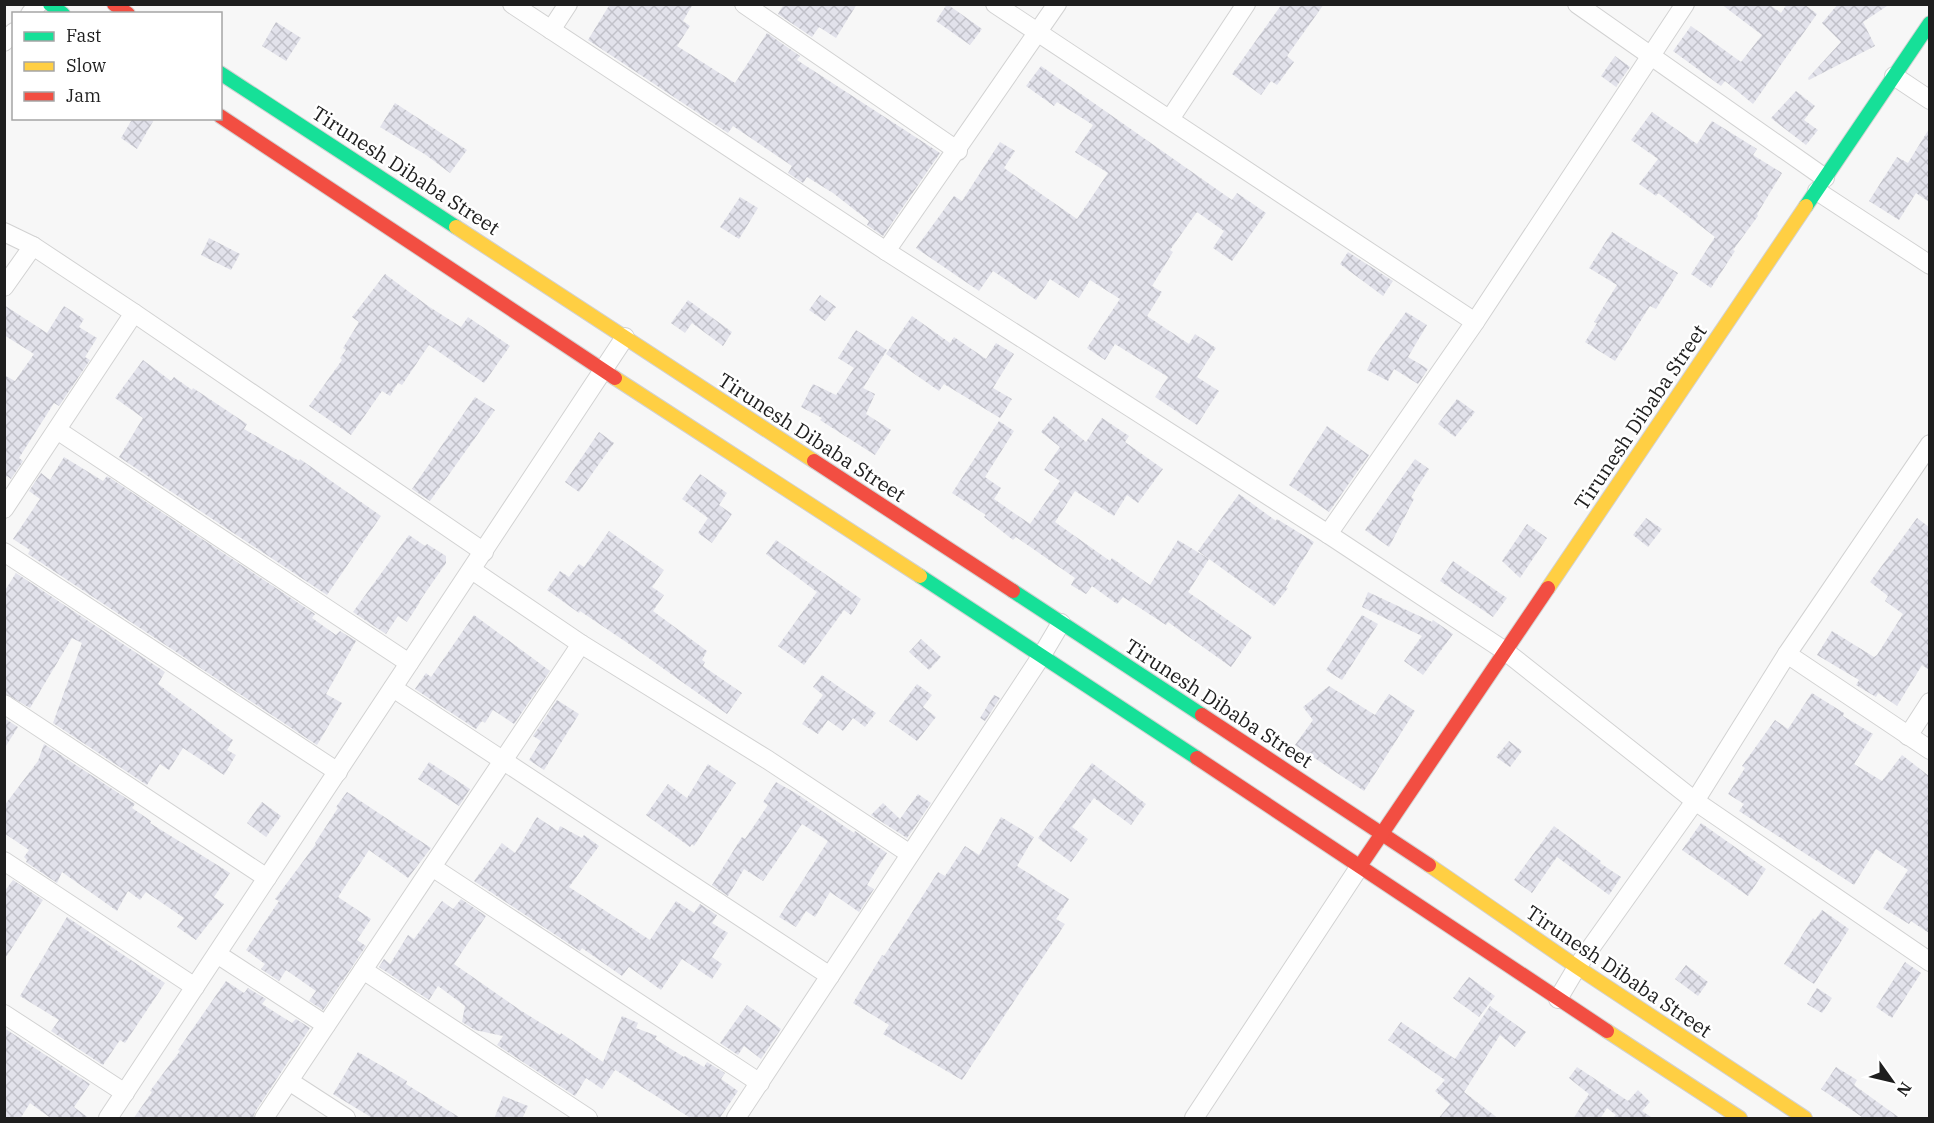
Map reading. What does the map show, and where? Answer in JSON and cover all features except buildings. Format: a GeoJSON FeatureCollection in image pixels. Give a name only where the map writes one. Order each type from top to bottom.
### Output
{"type":"FeatureCollection","features":[{"type":"Feature","properties":{"kind":"street"},"geometry":{"type":"LineString","coordinates":[[512,4],[886,251],[1328,534],[1505,651],[1695,801],[1929,962]]}},
{"type":"Feature","properties":{"kind":"street"},"geometry":{"type":"LineString","coordinates":[[551,30],[568,4]]}},
{"type":"Feature","properties":{"kind":"street"},"geometry":{"type":"LineString","coordinates":[[744,4],[958,150]]}},
{"type":"Feature","properties":{"kind":"street"},"geometry":{"type":"LineString","coordinates":[[995,4],[1475,322]]}},
{"type":"Feature","properties":{"kind":"street"},"geometry":{"type":"LineString","coordinates":[[886,251],[1057,4]]}},
{"type":"Feature","properties":{"kind":"street"},"geometry":{"type":"LineString","coordinates":[[1170,119],[1246,4]]}},
{"type":"Feature","properties":{"kind":"street"},"geometry":{"type":"LineString","coordinates":[[1577,4],[1929,265]]}},
{"type":"Feature","properties":{"kind":"street"},"geometry":{"type":"LineString","coordinates":[[1328,534],[1475,322],[1685,4]]}},
{"type":"Feature","properties":{"kind":"street","name":"Tirunesh Dibaba Street"},"geometry":{"type":"LineString","coordinates":[[1360,867],[1929,23]]}},
{"type":"Feature","properties":{"kind":"street","name":"Tirunesh Dibaba Street"},"geometry":{"type":"LineString","coordinates":[[222,74],[1382,834],[1805,1119]]}},
{"type":"Feature","properties":{"kind":"street"},"geometry":{"type":"LineString","coordinates":[[1894,76],[1929,100]]}},
{"type":"Feature","properties":{"kind":"street"},"geometry":{"type":"LineString","coordinates":[[222,117],[1042,655],[1740,1119]]}},
{"type":"Feature","properties":{"kind":"street"},"geometry":{"type":"LineString","coordinates":[[4,232],[33,246],[134,313],[484,552]]}},
{"type":"Feature","properties":{"kind":"street"},"geometry":{"type":"LineString","coordinates":[[4,287],[33,246]]}},
{"type":"Feature","properties":{"kind":"street"},"geometry":{"type":"LineString","coordinates":[[4,509],[134,313]]}},
{"type":"Feature","properties":{"kind":"street"},"geometry":{"type":"LineString","coordinates":[[108,1119],[625,337]]}},
{"type":"Feature","properties":{"kind":"street"},"geometry":{"type":"LineString","coordinates":[[57,430],[409,663]]}},
{"type":"Feature","properties":{"kind":"street"},"geometry":{"type":"LineString","coordinates":[[1558,999],[1577,967],[1695,801],[1787,654],[1929,444]]}},
{"type":"Feature","properties":{"kind":"street"},"geometry":{"type":"LineString","coordinates":[[4,552],[338,772]]}},
{"type":"Feature","properties":{"kind":"street"},"geometry":{"type":"LineString","coordinates":[[472,570],[581,644],[768,760],[910,854]]}},
{"type":"Feature","properties":{"kind":"street"},"geometry":{"type":"LineString","coordinates":[[736,1119],[1061,623]]}},
{"type":"Feature","properties":{"kind":"street"},"geometry":{"type":"LineString","coordinates":[[264,1119],[581,644]]}},
{"type":"Feature","properties":{"kind":"street"},"geometry":{"type":"LineString","coordinates":[[1787,654],[1929,750]]}},
{"type":"Feature","properties":{"kind":"street"},"geometry":{"type":"LineString","coordinates":[[393,688],[830,976]]}},
{"type":"Feature","properties":{"kind":"street"},"geometry":{"type":"LineString","coordinates":[[1908,736],[1929,702]]}},
{"type":"Feature","properties":{"kind":"street"},"geometry":{"type":"LineString","coordinates":[[4,704],[267,878]]}},
{"type":"Feature","properties":{"kind":"street"},"geometry":{"type":"LineString","coordinates":[[4,861],[195,987]]}},
{"type":"Feature","properties":{"kind":"street"},"geometry":{"type":"LineString","coordinates":[[432,867],[760,1083]]}},
{"type":"Feature","properties":{"kind":"street"},"geometry":{"type":"LineString","coordinates":[[1194,1119],[1360,867]]}},
{"type":"Feature","properties":{"kind":"street"},"geometry":{"type":"LineString","coordinates":[[217,954],[326,1025]]}},
{"type":"Feature","properties":{"kind":"street"},"geometry":{"type":"LineString","coordinates":[[363,970],[588,1119]]}},
{"type":"Feature","properties":{"kind":"street"},"geometry":{"type":"LineString","coordinates":[[4,1014],[125,1093]]}},
{"type":"Feature","properties":{"kind":"street"},"geometry":{"type":"LineString","coordinates":[[289,1081],[346,1119]]}},
{"type":"Feature","properties":{"kind":"traffic: fast"},"geometry":{"type":"LineString","coordinates":[[50,4],[60,12]]}},
{"type":"Feature","properties":{"kind":"traffic: fast"},"geometry":{"type":"LineString","coordinates":[[1806,206],[1930,23]]}},
{"type":"Feature","properties":{"kind":"traffic: fast"},"geometry":{"type":"LineString","coordinates":[[222,74],[456,227]]}},
{"type":"Feature","properties":{"kind":"traffic: fast"},"geometry":{"type":"LineString","coordinates":[[920,576],[1197,758]]}},
{"type":"Feature","properties":{"kind":"traffic: fast"},"geometry":{"type":"LineString","coordinates":[[1013,591],[1202,715]]}},
{"type":"Feature","properties":{"kind":"traffic: slow"},"geometry":{"type":"LineString","coordinates":[[1548,588],[1806,206]]}},
{"type":"Feature","properties":{"kind":"traffic: slow"},"geometry":{"type":"LineString","coordinates":[[456,227],[814,461]]}},
{"type":"Feature","properties":{"kind":"traffic: slow"},"geometry":{"type":"LineString","coordinates":[[615,378],[920,576]]}},
{"type":"Feature","properties":{"kind":"traffic: slow"},"geometry":{"type":"LineString","coordinates":[[1429,865],[1577,967],[1805,1118]]}},
{"type":"Feature","properties":{"kind":"traffic: slow"},"geometry":{"type":"LineString","coordinates":[[1607,1031],[1740,1118]]}},
{"type":"Feature","properties":{"kind":"traffic: jam"},"geometry":{"type":"LineString","coordinates":[[114,4],[125,12]]}},
{"type":"Feature","properties":{"kind":"traffic: jam"},"geometry":{"type":"LineString","coordinates":[[222,117],[615,378]]}},
{"type":"Feature","properties":{"kind":"traffic: jam"},"geometry":{"type":"LineString","coordinates":[[814,461],[1013,591]]}},
{"type":"Feature","properties":{"kind":"traffic: jam"},"geometry":{"type":"LineString","coordinates":[[1360,866],[1548,588]]}},
{"type":"Feature","properties":{"kind":"traffic: jam"},"geometry":{"type":"LineString","coordinates":[[1202,715],[1429,865]]}},
{"type":"Feature","properties":{"kind":"traffic: jam"},"geometry":{"type":"LineString","coordinates":[[1197,758],[1607,1031]]}}]}
